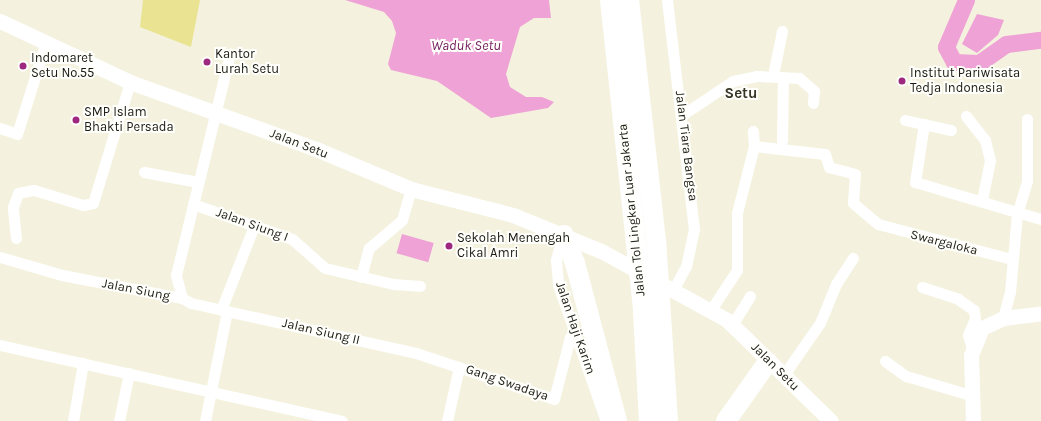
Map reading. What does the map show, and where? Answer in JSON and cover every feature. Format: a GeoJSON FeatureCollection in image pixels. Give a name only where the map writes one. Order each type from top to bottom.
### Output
{"type":"FeatureCollection","features":[{"type":"Feature","properties":{"kind":"highway","name":"Jalan Tol Lingkar Luar Jakarta"},"geometry":{"type":"LineString","coordinates":[[610,0],[635,229],[652,311],[668,421]]}},
{"type":"Feature","properties":{"kind":"highway","name":"Jalan Tol Lingkar Luar Jakarta"},"geometry":{"type":"LineString","coordinates":[[629,0],[656,240],[652,311],[649,421]]}},
{"type":"Feature","properties":{"kind":"highway"},"geometry":{"type":"LineString","coordinates":[[563,235],[575,263],[618,421]]}},
{"type":"Feature","properties":{"kind":"highway"},"geometry":{"type":"LineString","coordinates":[[575,263],[576,254],[594,248]]}},
{"type":"Feature","properties":{"kind":"highway"},"geometry":{"type":"LineString","coordinates":[[726,421],[768,362]]}},
{"type":"Feature","properties":{"kind":"main road","name":"Jalan Setu"},"geometry":{"type":"LineString","coordinates":[[0,22],[45,45],[130,82],[214,114],[316,149],[411,189],[513,215],[594,248],[621,255],[676,285],[716,310],[830,421]]}},
{"type":"Feature","properties":{"kind":"main road"},"geometry":{"type":"LineString","coordinates":[[973,421],[970,395],[972,348],[982,328],[1003,318],[1041,313]]}},
{"type":"Feature","properties":{"kind":"street","name":"Jalan Tiara Bangsa"},"geometry":{"type":"LineString","coordinates":[[667,0],[682,115],[694,229],[691,252],[676,285]]}},
{"type":"Feature","properties":{"kind":"street"},"geometry":{"type":"LineString","coordinates":[[782,30],[778,76],[782,140]]}},
{"type":"Feature","properties":{"kind":"street"},"geometry":{"type":"LineString","coordinates":[[0,128],[17,134],[45,45]]}},
{"type":"Feature","properties":{"kind":"street","name":"Jalan Siung"},"geometry":{"type":"LineString","coordinates":[[0,258],[62,275],[182,298],[176,275],[214,114],[230,54]]}},
{"type":"Feature","properties":{"kind":"street"},"geometry":{"type":"LineString","coordinates":[[682,115],[733,82],[778,76],[799,78],[811,86],[814,103]]}},
{"type":"Feature","properties":{"kind":"street"},"geometry":{"type":"LineString","coordinates":[[16,238],[13,207],[18,193],[34,190],[83,205],[93,203],[130,82]]}},
{"type":"Feature","properties":{"kind":"street"},"geometry":{"type":"LineString","coordinates":[[966,116],[985,140],[989,156],[982,200]]}},
{"type":"Feature","properties":{"kind":"street"},"geometry":{"type":"LineString","coordinates":[[1003,318],[1010,292],[1011,259],[1017,214],[1027,181],[1027,119]]}},
{"type":"Feature","properties":{"kind":"street"},"geometry":{"type":"LineString","coordinates":[[905,120],[951,130]]}},
{"type":"Feature","properties":{"kind":"street"},"geometry":{"type":"LineString","coordinates":[[924,124],[914,180],[982,200],[1017,214],[1041,219]]}},
{"type":"Feature","properties":{"kind":"street"},"geometry":{"type":"LineString","coordinates":[[716,310],[737,270],[737,213],[754,146],[753,131]]}},
{"type":"Feature","properties":{"kind":"street","name":"Swargaloka"},"geometry":{"type":"LineString","coordinates":[[754,146],[825,154],[829,167],[855,174],[853,203],[878,224],[1011,259]]}},
{"type":"Feature","properties":{"kind":"street"},"geometry":{"type":"LineString","coordinates":[[144,172],[198,182]]}},
{"type":"Feature","properties":{"kind":"street"},"geometry":{"type":"LineString","coordinates":[[361,277],[369,248],[402,220],[411,189]]}},
{"type":"Feature","properties":{"kind":"street","name":"Jalan Siung I"},"geometry":{"type":"LineString","coordinates":[[193,204],[292,239],[319,265],[361,277],[420,286]]}},
{"type":"Feature","properties":{"kind":"street"},"geometry":{"type":"LineString","coordinates":[[205,421],[212,391],[224,310],[254,226]]}},
{"type":"Feature","properties":{"kind":"street","name":"Jalan Haji Karim"},"geometry":{"type":"LineString","coordinates":[[563,235],[556,273],[575,333],[606,421]]}},
{"type":"Feature","properties":{"kind":"street"},"geometry":{"type":"LineString","coordinates":[[783,376],[820,323],[836,284],[853,258]]}},
{"type":"Feature","properties":{"kind":"street"},"geometry":{"type":"LineString","coordinates":[[922,287],[958,299],[974,310],[975,319],[968,335],[972,348]]}},
{"type":"Feature","properties":{"kind":"street"},"geometry":{"type":"LineString","coordinates":[[732,325],[750,296]]}},
{"type":"Feature","properties":{"kind":"street","name":"Jalan Siung II"},"geometry":{"type":"LineString","coordinates":[[182,298],[224,310],[459,367]]}},
{"type":"Feature","properties":{"kind":"street","name":"Gang Swadaya"},"geometry":{"type":"LineString","coordinates":[[459,367],[555,398],[569,342],[575,333]]}},
{"type":"Feature","properties":{"kind":"street"},"geometry":{"type":"LineString","coordinates":[[0,345],[212,391],[298,416],[342,421]]}},
{"type":"Feature","properties":{"kind":"street"},"geometry":{"type":"LineString","coordinates":[[885,361],[906,376],[970,395]]}},
{"type":"Feature","properties":{"kind":"street"},"geometry":{"type":"LineString","coordinates":[[74,421],[83,363]]}},
{"type":"Feature","properties":{"kind":"street"},"geometry":{"type":"LineString","coordinates":[[448,421],[459,367]]}},
{"type":"Feature","properties":{"kind":"street"},"geometry":{"type":"LineString","coordinates":[[119,421],[128,373]]}},
{"type":"Feature","properties":{"kind":"shaded area"},"geometry":{"type":"Polygon","coordinates":[[[143,0],[200,0],[191,47],[140,27],[143,0]]]}},
{"type":"Feature","properties":{"kind":"water","name":"Waduk Setu"},"geometry":{"type":"Polygon","coordinates":[[[345,0],[549,0],[551,18],[534,18],[520,27],[506,74],[510,87],[526,97],[542,97],[554,102],[548,108],[491,118],[437,81],[391,70],[388,64],[396,33],[392,21],[384,12],[345,0]]]}},
{"type":"Feature","properties":{"kind":"water"},"geometry":{"type":"Polygon","coordinates":[[[977,14],[1004,20],[998,35],[977,53],[962,44],[977,14]]]}},
{"type":"Feature","properties":{"kind":"water"},"geometry":{"type":"Polygon","coordinates":[[[402,234],[434,243],[428,262],[396,253],[402,234]]]}},
{"type":"Feature","properties":{"kind":"waterway"},"geometry":{"type":"LineString","coordinates":[[966,0],[946,47],[954,62],[979,63],[1006,44],[1041,40]]}},
{"type":"Feature","properties":{"kind":"place","name":"Kantor Lurah Setu"},"geometry":{"type":"Point","coordinates":[207,62]}},
{"type":"Feature","properties":{"kind":"place","name":"Indomaret Setu No.55"},"geometry":{"type":"Point","coordinates":[23,66]}},
{"type":"Feature","properties":{"kind":"place","name":"Institut Pariwisata Tedja Indonesia"},"geometry":{"type":"Point","coordinates":[902,81]}},
{"type":"Feature","properties":{"kind":"place","name":"SMP Islam Bhakti Persada"},"geometry":{"type":"Point","coordinates":[76,120]}},
{"type":"Feature","properties":{"kind":"place","name":"Sekolah Menengah Cikal Amri"},"geometry":{"type":"Point","coordinates":[449,246]}},
{"type":"Feature","properties":{"kind":"district","name":"Setu"},"geometry":{"type":"Point","coordinates":[741,94]}}]}
